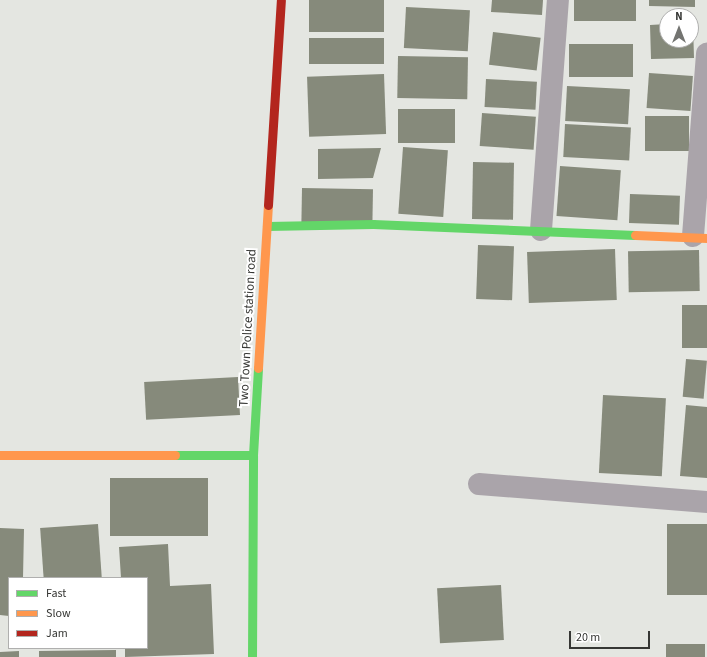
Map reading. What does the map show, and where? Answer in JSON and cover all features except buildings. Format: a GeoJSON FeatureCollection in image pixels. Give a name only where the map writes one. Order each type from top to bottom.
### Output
{"type":"FeatureCollection","features":[{"type":"Feature","properties":{"kind":"street","name":"Two Town Police station road"},"geometry":{"type":"LineString","coordinates":[[252,657],[253,454],[281,0]]}},
{"type":"Feature","properties":{"kind":"street"},"geometry":{"type":"LineString","coordinates":[[541,230],[558,0]]}},
{"type":"Feature","properties":{"kind":"street"},"geometry":{"type":"LineString","coordinates":[[267,226],[373,224],[700,237],[707,54]]}},
{"type":"Feature","properties":{"kind":"street"},"geometry":{"type":"LineString","coordinates":[[0,455],[253,454]]}},
{"type":"Feature","properties":{"kind":"street"},"geometry":{"type":"LineString","coordinates":[[479,484],[707,502]]}},
{"type":"Feature","properties":{"kind":"traffic: fast"},"geometry":{"type":"LineString","coordinates":[[267,226],[373,224],[635,235]]}},
{"type":"Feature","properties":{"kind":"traffic: fast"},"geometry":{"type":"LineString","coordinates":[[252,657],[253,455],[258,368]]}},
{"type":"Feature","properties":{"kind":"traffic: fast"},"geometry":{"type":"LineString","coordinates":[[175,455],[253,455]]}},
{"type":"Feature","properties":{"kind":"traffic: slow"},"geometry":{"type":"LineString","coordinates":[[258,368],[268,205]]}},
{"type":"Feature","properties":{"kind":"traffic: slow"},"geometry":{"type":"LineString","coordinates":[[635,235],[707,238]]}},
{"type":"Feature","properties":{"kind":"traffic: slow"},"geometry":{"type":"LineString","coordinates":[[0,455],[175,455]]}},
{"type":"Feature","properties":{"kind":"traffic: jam"},"geometry":{"type":"LineString","coordinates":[[268,205],[281,0]]}}]}
